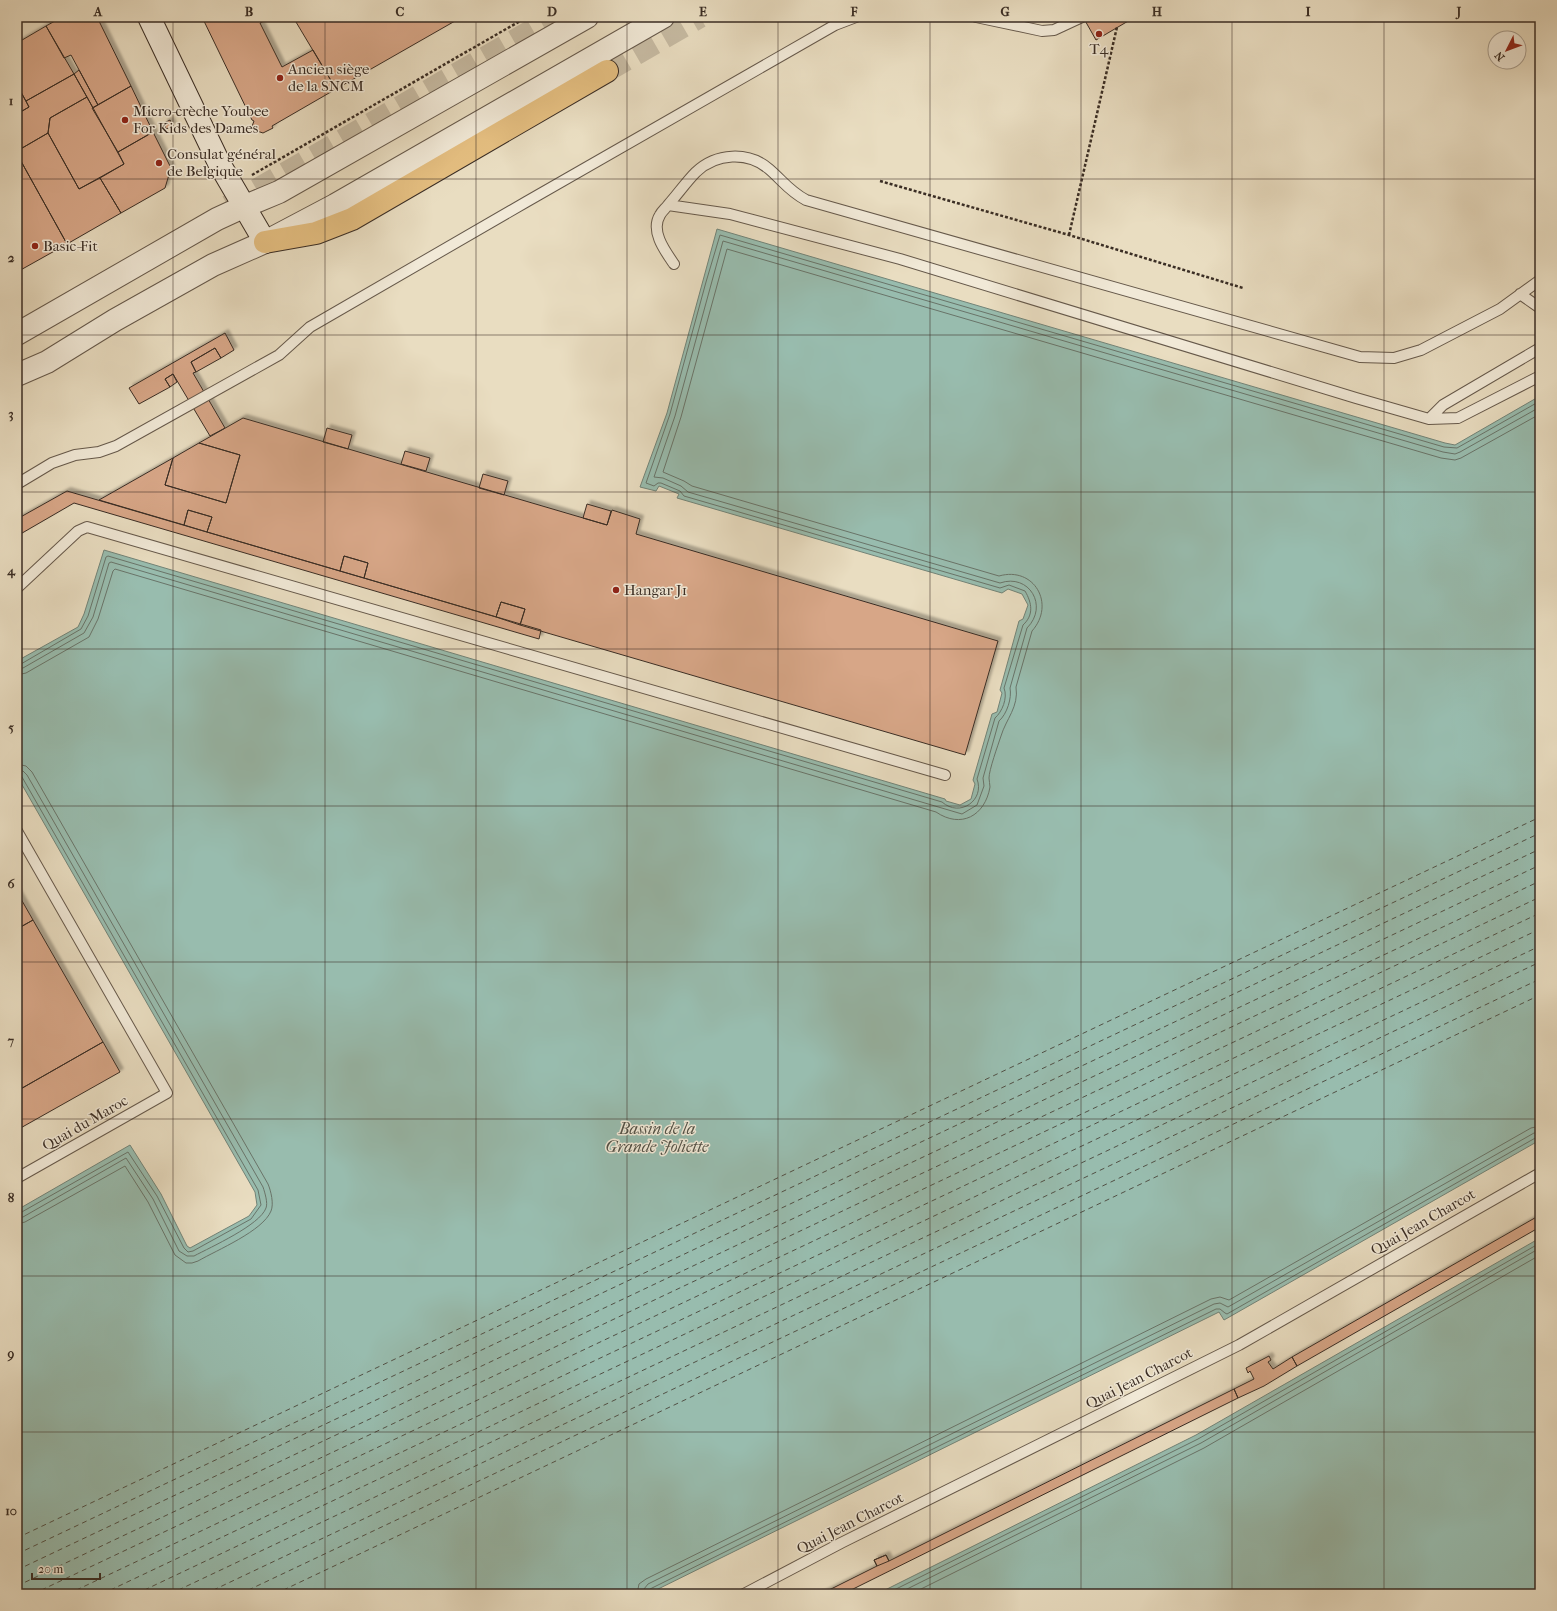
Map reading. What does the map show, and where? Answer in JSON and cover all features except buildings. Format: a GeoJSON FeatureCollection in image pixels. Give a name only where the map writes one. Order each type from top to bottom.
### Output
{"type":"FeatureCollection","features":[{"type":"Feature","properties":{"kind":"highway"},"geometry":{"type":"LineString","coordinates":[[265,242],[316,233],[352,218],[607,71]]}},
{"type":"Feature","properties":{"kind":"street"},"geometry":{"type":"LineString","coordinates":[[149,17],[192,109],[243,207],[265,242]]}},
{"type":"Feature","properties":{"kind":"street"},"geometry":{"type":"LineString","coordinates":[[17,334],[217,219],[279,192],[587,17]]}},
{"type":"Feature","properties":{"kind":"street"},"geometry":{"type":"LineString","coordinates":[[17,375],[47,362],[121,317],[213,265],[265,242],[342,201],[663,17]]}},
{"type":"Feature","properties":{"kind":"lane"},"geometry":{"type":"LineString","coordinates":[[17,484],[52,463],[75,455],[99,452],[116,446],[279,356],[310,327],[835,25],[856,17]]}},
{"type":"Feature","properties":{"kind":"lane"},"geometry":{"type":"LineString","coordinates":[[976,17],[1042,31],[1054,30],[1082,17]]}},
{"type":"Feature","properties":{"kind":"lane"},"geometry":{"type":"LineString","coordinates":[[674,264],[662,246],[657,228],[659,216],[697,171],[711,162],[731,156],[751,158],[768,168],[793,193],[806,200],[1360,357],[1394,358],[1421,350],[1500,309],[1540,280]]}},
{"type":"Feature","properties":{"kind":"lane"},"geometry":{"type":"LineString","coordinates":[[668,205],[730,214],[900,259],[1430,419],[1458,418],[1540,376]]}},
{"type":"Feature","properties":{"kind":"lane"},"geometry":{"type":"LineString","coordinates":[[1520,294],[1540,308]]}},
{"type":"Feature","properties":{"kind":"lane"},"geometry":{"type":"LineString","coordinates":[[1430,419],[1444,405],[1540,348]]}},
{"type":"Feature","properties":{"kind":"lane"},"geometry":{"type":"LineString","coordinates":[[17,588],[78,531],[87,527],[945,775]]}},
{"type":"Feature","properties":{"kind":"lane","name":"Quai du Maroc"},"geometry":{"type":"LineString","coordinates":[[17,831],[167,1093],[17,1178]]}},
{"type":"Feature","properties":{"kind":"lane","name":"Quai Jean Charcot"},"geometry":{"type":"LineString","coordinates":[[744,1594],[848,1540],[1239,1345],[1540,1173]]}},
{"type":"Feature","properties":{"kind":"path"},"geometry":{"type":"LineString","coordinates":[[259,171],[527,17]]}},
{"type":"Feature","properties":{"kind":"path"},"geometry":{"type":"LineString","coordinates":[[1069,235],[1117,28]]}},
{"type":"Feature","properties":{"kind":"path"},"geometry":{"type":"LineString","coordinates":[[880,181],[1069,235],[1243,288]]}},
{"type":"Feature","properties":{"kind":"water","name":"Bassin de la Grande Joliette"},"geometry":{"type":"Polygon","coordinates":[[[717,229],[1445,443],[1455,445],[1540,396],[1540,1140],[1224,1320],[1219,1312],[648,1594],[17,1594],[17,1210],[130,1145],[161,1194],[187,1246],[190,1248],[249,1216],[257,1205],[255,1192],[17,776],[17,661],[78,627],[84,614],[104,550],[945,799],[946,801],[960,805],[971,799],[975,784],[973,780],[992,714],[997,712],[1002,693],[1000,690],[1019,621],[1023,619],[1028,605],[1022,594],[1008,589],[1002,593],[677,498],[679,494],[659,486],[656,491],[640,487],[667,413],[717,229]]]}},
{"type":"Feature","properties":{"kind":"water"},"geometry":{"type":"Polygon","coordinates":[[[1540,1238],[1540,1594],[877,1594],[1196,1435],[1540,1238]]]}},
{"type":"Feature","properties":{"kind":"ferry route"},"geometry":{"type":"LineString","coordinates":[[17,1538],[1540,817]]}},
{"type":"Feature","properties":{"kind":"ferry route"},"geometry":{"type":"LineString","coordinates":[[17,1554],[1540,833]]}},
{"type":"Feature","properties":{"kind":"ferry route"},"geometry":{"type":"LineString","coordinates":[[17,1570],[1540,849]]}},
{"type":"Feature","properties":{"kind":"ferry route"},"geometry":{"type":"LineString","coordinates":[[17,1586],[1540,865]]}},
{"type":"Feature","properties":{"kind":"ferry route"},"geometry":{"type":"LineString","coordinates":[[33,1594],[1540,881]]}},
{"type":"Feature","properties":{"kind":"ferry route"},"geometry":{"type":"LineString","coordinates":[[68,1594],[1540,897]]}},
{"type":"Feature","properties":{"kind":"ferry route"},"geometry":{"type":"LineString","coordinates":[[102,1594],[1540,913]]}},
{"type":"Feature","properties":{"kind":"ferry route"},"geometry":{"type":"LineString","coordinates":[[136,1594],[1540,929]]}},
{"type":"Feature","properties":{"kind":"ferry route"},"geometry":{"type":"LineString","coordinates":[[170,1594],[1540,946]]}},
{"type":"Feature","properties":{"kind":"ferry route"},"geometry":{"type":"LineString","coordinates":[[205,1594],[1540,962]]}},
{"type":"Feature","properties":{"kind":"ferry route"},"geometry":{"type":"LineString","coordinates":[[240,1594],[1540,979]]}},
{"type":"Feature","properties":{"kind":"ferry route"},"geometry":{"type":"LineString","coordinates":[[275,1594],[1540,995]]}},
{"type":"Feature","properties":{"kind":"tunnel"},"geometry":{"type":"LineString","coordinates":[[228,206],[555,17]]}},
{"type":"Feature","properties":{"kind":"tunnel"},"geometry":{"type":"LineString","coordinates":[[607,71],[700,17]]}},
{"type":"Feature","properties":{"kind":"place","name":"T4"},"geometry":{"type":"Point","coordinates":[1099,34]}},
{"type":"Feature","properties":{"kind":"place","name":"Ancien siège de la SNCM"},"geometry":{"type":"Point","coordinates":[280,78]}},
{"type":"Feature","properties":{"kind":"place","name":"Micro-crèche Youbee For Kids des Dames"},"geometry":{"type":"Point","coordinates":[125,120]}},
{"type":"Feature","properties":{"kind":"place","name":"Consulat général de Belgique"},"geometry":{"type":"Point","coordinates":[159,163]}},
{"type":"Feature","properties":{"kind":"place","name":"Basic-Fit"},"geometry":{"type":"Point","coordinates":[35,246]}},
{"type":"Feature","properties":{"kind":"place","name":"Hangar J1"},"geometry":{"type":"Point","coordinates":[616,590]}}]}
